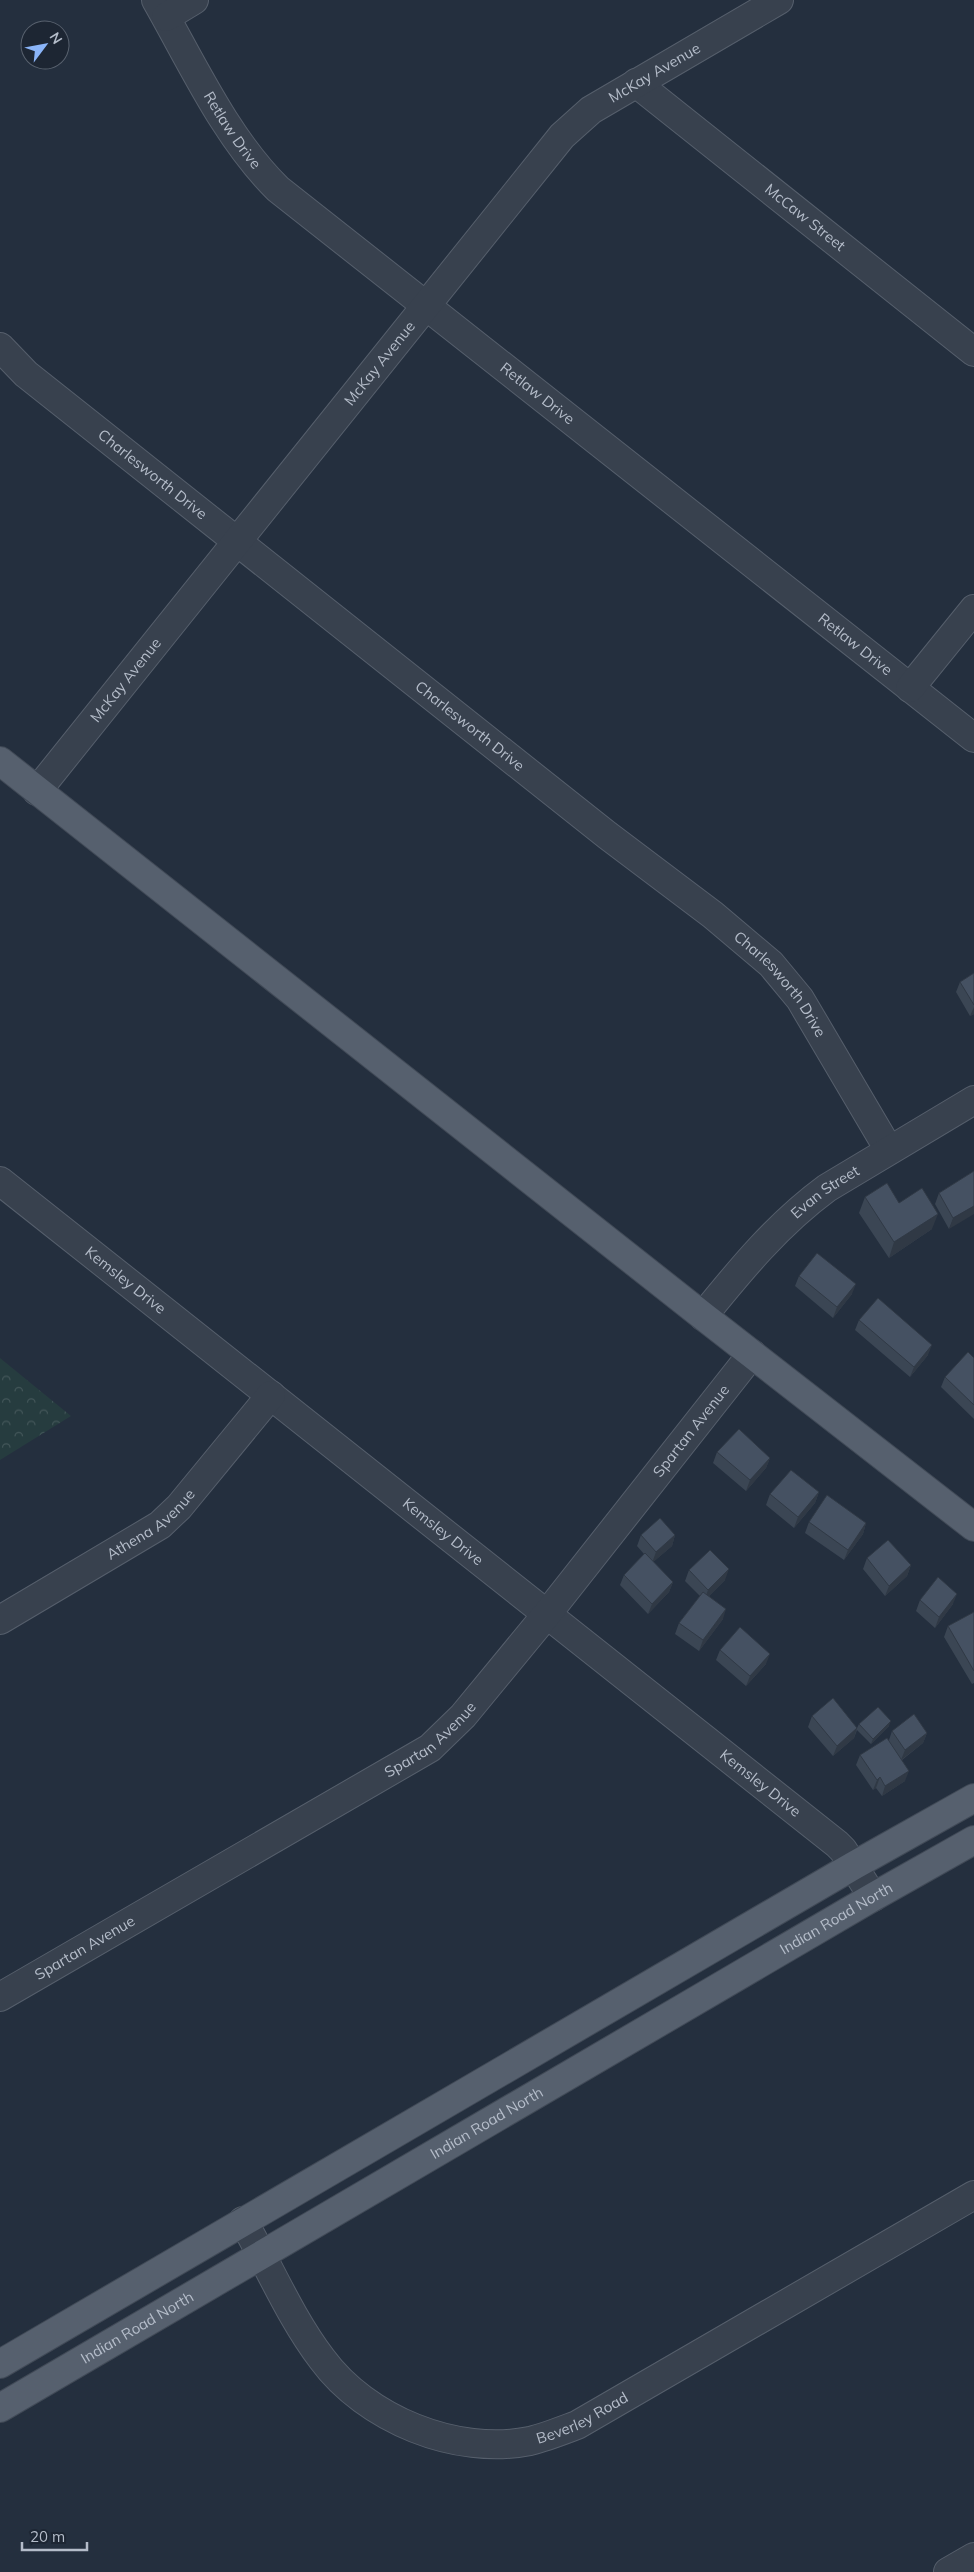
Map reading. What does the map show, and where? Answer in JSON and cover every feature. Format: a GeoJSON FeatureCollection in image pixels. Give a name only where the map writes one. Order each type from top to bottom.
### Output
{"type":"FeatureCollection","features":[{"type":"Feature","properties":{"kind":"main road"},"geometry":{"type":"LineString","coordinates":[[0,761],[703,1316],[974,1527]]}},
{"type":"Feature","properties":{"kind":"main road"},"geometry":{"type":"LineString","coordinates":[[0,2364],[853,1866],[974,1798]]}},
{"type":"Feature","properties":{"kind":"main road","name":"Indian Road North"},"geometry":{"type":"LineString","coordinates":[[0,2408],[873,1896],[974,1840]]}},
{"type":"Feature","properties":{"kind":"street"},"geometry":{"type":"LineString","coordinates":[[161,8],[194,0]]}},
{"type":"Feature","properties":{"kind":"street","name":"McKay Avenue"},"geometry":{"type":"LineString","coordinates":[[38,791],[424,306],[562,136],[591,110],[779,0]]}},
{"type":"Feature","properties":{"kind":"street","name":"Retlaw Drive"},"geometry":{"type":"LineString","coordinates":[[161,8],[233,134],[255,165],[294,202],[974,738]]}},
{"type":"Feature","properties":{"kind":"street","name":"McCaw Street"},"geometry":{"type":"LineString","coordinates":[[636,83],[974,352]]}},
{"type":"Feature","properties":{"kind":"street","name":"Charlesworth Drive"},"geometry":{"type":"LineString","coordinates":[[0,347],[26,374],[607,835],[713,915],[782,975],[800,999],[889,1150]]}},
{"type":"Feature","properties":{"kind":"street"},"geometry":{"type":"LineString","coordinates":[[910,688],[974,609]]}},
{"type":"Feature","properties":{"kind":"street","name":"Evan Street"},"geometry":{"type":"LineString","coordinates":[[703,1316],[750,1258],[794,1213],[827,1188],[974,1100]]}},
{"type":"Feature","properties":{"kind":"street","name":"Kemsley Drive"},"geometry":{"type":"LineString","coordinates":[[0,1181],[837,1844],[873,1896]]}},
{"type":"Feature","properties":{"kind":"street","name":"Spartan Avenue"},"geometry":{"type":"LineString","coordinates":[[0,1997],[430,1748],[464,1716],[752,1354]]}},
{"type":"Feature","properties":{"kind":"street","name":"Athena Avenue"},"geometry":{"type":"LineString","coordinates":[[0,1620],[160,1524],[179,1507],[271,1395]]}},
{"type":"Feature","properties":{"kind":"street","name":"Beverley Road"},"geometry":{"type":"LineString","coordinates":[[243,2221],[304,2331],[334,2375],[364,2402],[400,2422],[444,2438],[485,2443],[529,2441],[577,2425],[974,2196]]}},
{"type":"Feature","properties":{"kind":"street"},"geometry":{"type":"LineString","coordinates":[[948,2572],[974,2557]]}},
{"type":"Feature","properties":{"kind":"green space"},"geometry":{"type":"Polygon","coordinates":[[[0,1358],[71,1416],[0,1460],[0,1358]]]}},
{"type":"Feature","properties":{"kind":"building"},"geometry":{"type":"Polygon","coordinates":[[[974,973],[974,1005],[960,982],[974,973]]]}},
{"type":"Feature","properties":{"kind":"building"},"geometry":{"type":"Polygon","coordinates":[[[974,1171],[974,1206],[953,1218],[939,1193],[974,1171]]]}},
{"type":"Feature","properties":{"kind":"building"},"geometry":{"type":"Polygon","coordinates":[[[887,1183],[899,1203],[922,1188],[938,1214],[894,1242],[865,1197],[887,1183]]]}},
{"type":"Feature","properties":{"kind":"building"},"geometry":{"type":"Polygon","coordinates":[[[817,1253],[856,1284],[837,1307],[799,1276],[817,1253]]]}},
{"type":"Feature","properties":{"kind":"building"},"geometry":{"type":"Polygon","coordinates":[[[878,1298],[932,1345],[914,1367],[859,1320],[878,1298]]]}},
{"type":"Feature","properties":{"kind":"building"},"geometry":{"type":"Polygon","coordinates":[[[968,1352],[974,1358],[974,1405],[945,1377],[968,1352]]]}},
{"type":"Feature","properties":{"kind":"building"},"geometry":{"type":"Polygon","coordinates":[[[739,1429],[770,1458],[750,1480],[717,1452],[739,1429]]]}},
{"type":"Feature","properties":{"kind":"building"},"geometry":{"type":"Polygon","coordinates":[[[791,1470],[819,1492],[798,1517],[770,1494],[791,1470]]]}},
{"type":"Feature","properties":{"kind":"building"},"geometry":{"type":"Polygon","coordinates":[[[827,1495],[866,1523],[848,1550],[809,1522],[827,1495]]]}},
{"type":"Feature","properties":{"kind":"building"},"geometry":{"type":"Polygon","coordinates":[[[660,1518],[675,1535],[656,1552],[641,1535],[660,1518]]]}},
{"type":"Feature","properties":{"kind":"building"},"geometry":{"type":"Polygon","coordinates":[[[888,1540],[911,1565],[889,1586],[867,1558],[888,1540]]]}},
{"type":"Feature","properties":{"kind":"building"},"geometry":{"type":"Polygon","coordinates":[[[710,1550],[729,1569],[708,1590],[689,1570],[710,1550]]]}},
{"type":"Feature","properties":{"kind":"building"},"geometry":{"type":"Polygon","coordinates":[[[645,1553],[673,1582],[652,1604],[624,1575],[645,1553]]]}},
{"type":"Feature","properties":{"kind":"building"},"geometry":{"type":"Polygon","coordinates":[[[938,1577],[957,1594],[939,1617],[920,1600],[938,1577]]]}},
{"type":"Feature","properties":{"kind":"building"},"geometry":{"type":"Polygon","coordinates":[[[703,1592],[726,1609],[703,1640],[679,1623],[703,1592]]]}},
{"type":"Feature","properties":{"kind":"building"},"geometry":{"type":"Polygon","coordinates":[[[974,1612],[974,1671],[948,1626],[974,1612]]]}},
{"type":"Feature","properties":{"kind":"building"},"geometry":{"type":"Polygon","coordinates":[[[740,1627],[770,1654],[750,1676],[720,1650],[740,1627]]]}},
{"type":"Feature","properties":{"kind":"building"},"geometry":{"type":"Polygon","coordinates":[[[833,1698],[857,1728],[837,1746],[812,1716],[833,1698]]]}},
{"type":"Feature","properties":{"kind":"building"},"geometry":{"type":"Polygon","coordinates":[[[878,1707],[891,1721],[873,1739],[859,1724],[878,1707]]]}},
{"type":"Feature","properties":{"kind":"building"},"geometry":{"type":"Polygon","coordinates":[[[914,1714],[927,1733],[905,1750],[892,1731],[914,1714]]]}},
{"type":"Feature","properties":{"kind":"building"},"geometry":{"type":"Polygon","coordinates":[[[887,1738],[909,1771],[885,1786],[880,1777],[877,1780],[860,1755],[887,1738]]]}}]}
